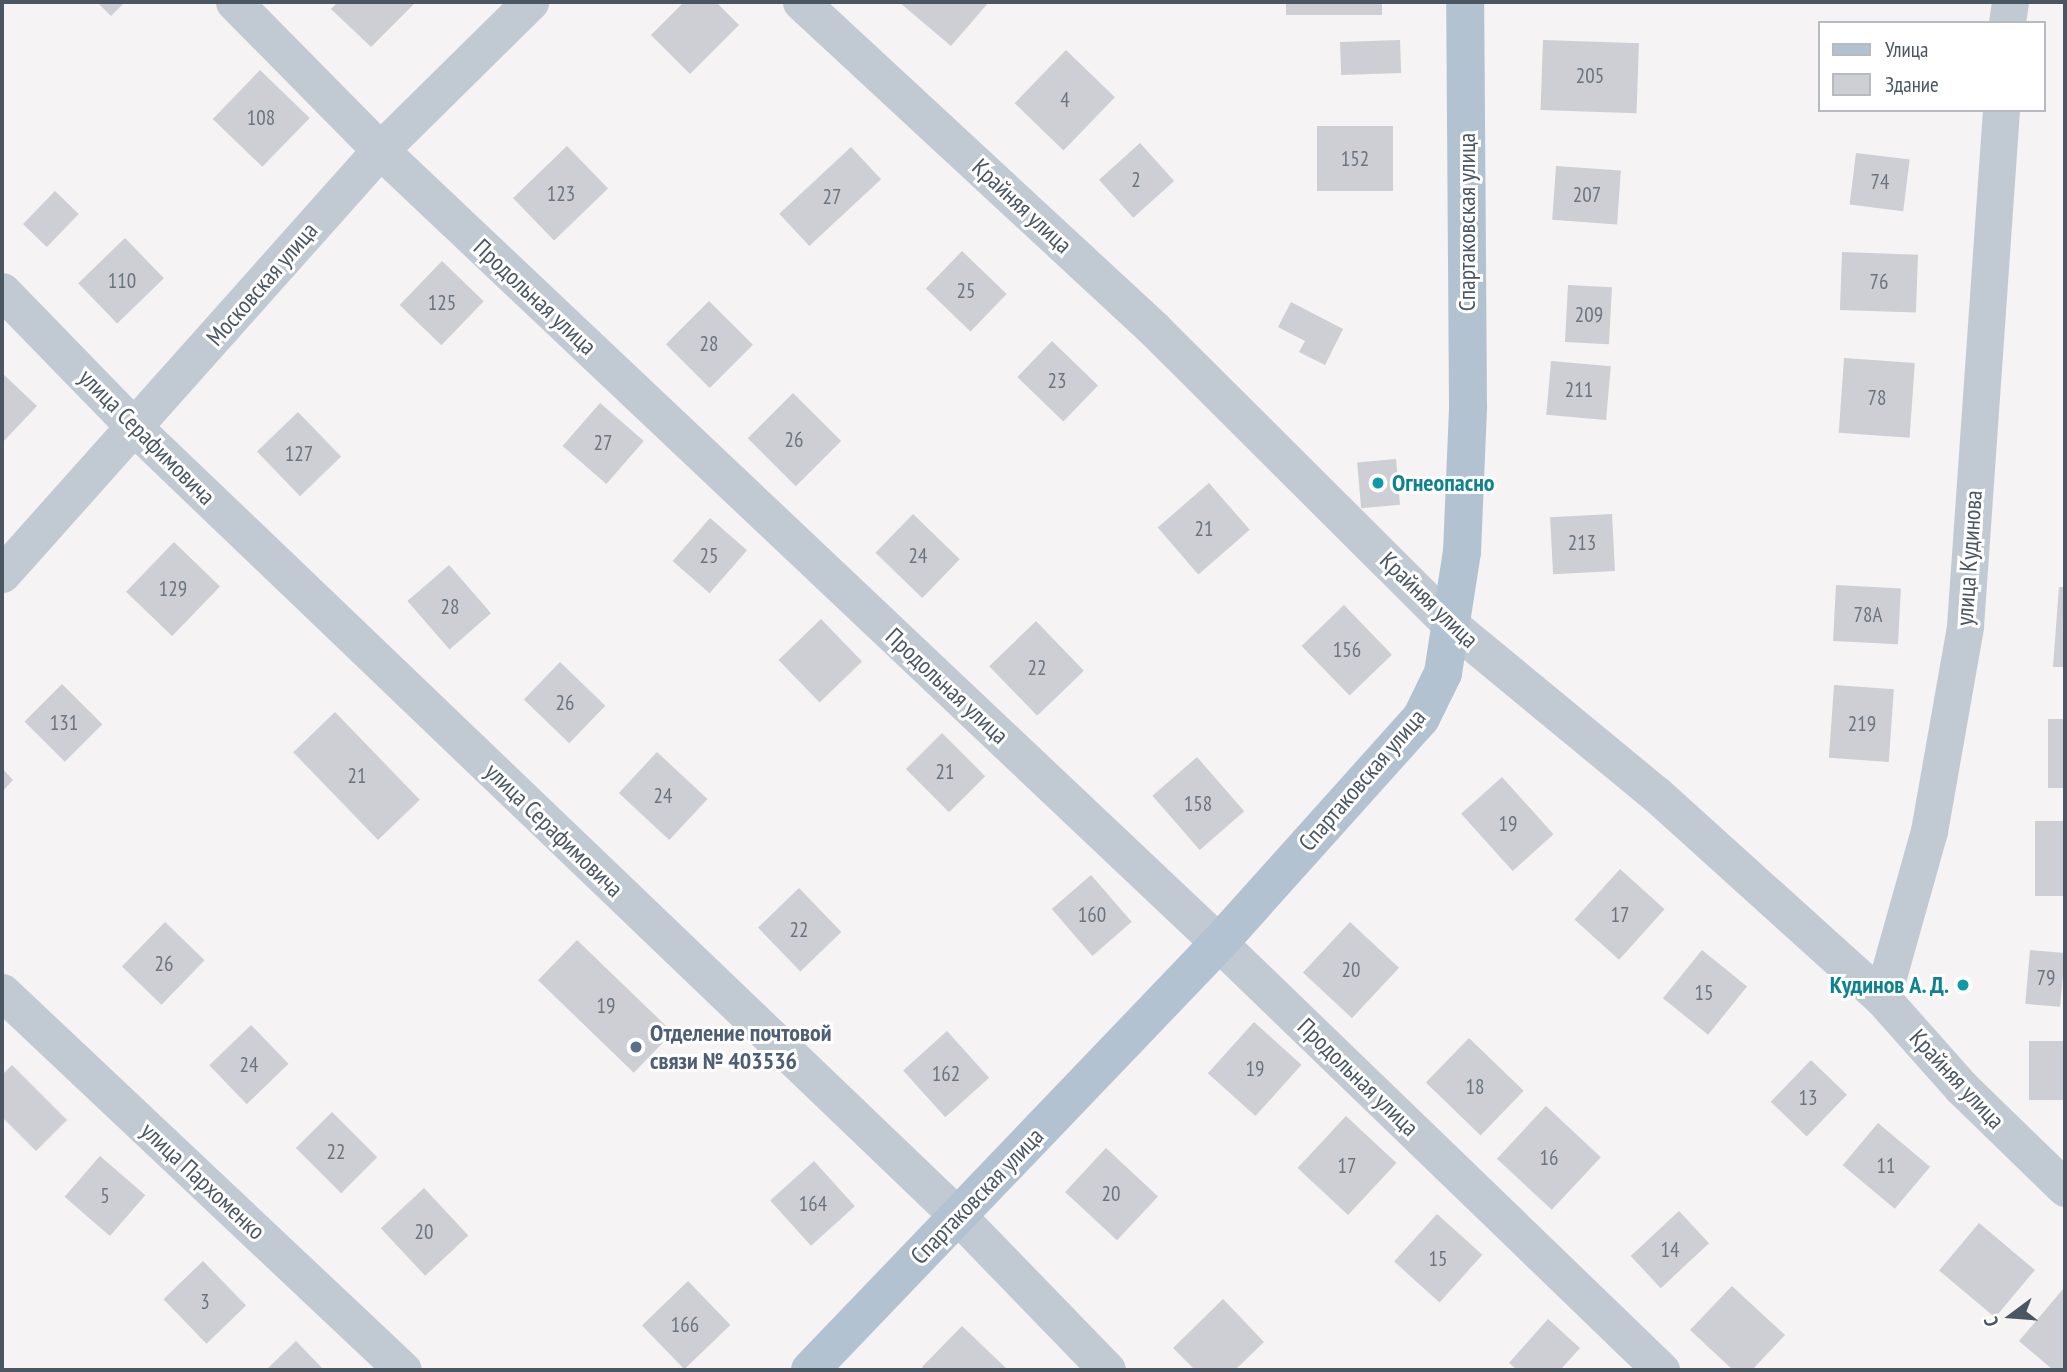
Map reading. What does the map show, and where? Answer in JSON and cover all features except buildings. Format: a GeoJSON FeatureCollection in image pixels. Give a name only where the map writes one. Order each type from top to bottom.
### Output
{"type":"FeatureCollection","features":[{"type":"Feature","properties":{"kind":"main road","name":"Спартаковская улица"},"geometry":{"type":"LineString","coordinates":[[810,1370],[1219,943],[1421,718],[1443,673],[1462,552],[1468,406],[1465,2]]}},
{"type":"Feature","properties":{"kind":"street","name":"Продольная улица"},"geometry":{"type":"LineString","coordinates":[[234,2],[380,150],[1219,943],[1661,1370]]}},
{"type":"Feature","properties":{"kind":"street","name":"Московская улица"},"geometry":{"type":"LineString","coordinates":[[2,573],[135,428],[380,150],[530,2]]}},
{"type":"Feature","properties":{"kind":"street","name":"Крайняя улица"},"geometry":{"type":"LineString","coordinates":[[801,2],[1153,328],[1452,626],[1656,794],[1882,998],[1961,1087],[2065,1188]]}},
{"type":"Feature","properties":{"kind":"street"},"geometry":{"type":"LineString","coordinates":[[2007,21],[2010,2]]}},
{"type":"Feature","properties":{"kind":"street","name":"улица Кудинова"},"geometry":{"type":"LineString","coordinates":[[1882,998],[1929,831],[1965,626],[2001,112]]}},
{"type":"Feature","properties":{"kind":"street","name":"улица Серафимовича"},"geometry":{"type":"LineString","coordinates":[[2,291],[135,428],[958,1216],[1107,1370]]}},
{"type":"Feature","properties":{"kind":"street","name":"улица Пархоменко"},"geometry":{"type":"LineString","coordinates":[[2,992],[404,1370]]}},
{"type":"Feature","properties":{"kind":"place","name":"Огнеопасно"},"geometry":{"type":"Point","coordinates":[1378,483]}},
{"type":"Feature","properties":{"kind":"place","name":"Кудинов A. Д."},"geometry":{"type":"Point","coordinates":[1963,985]}},
{"type":"Feature","properties":{"kind":"place","name":"Отделение почтовой связи № 403536"},"geometry":{"type":"Point","coordinates":[636,1047]}}]}
